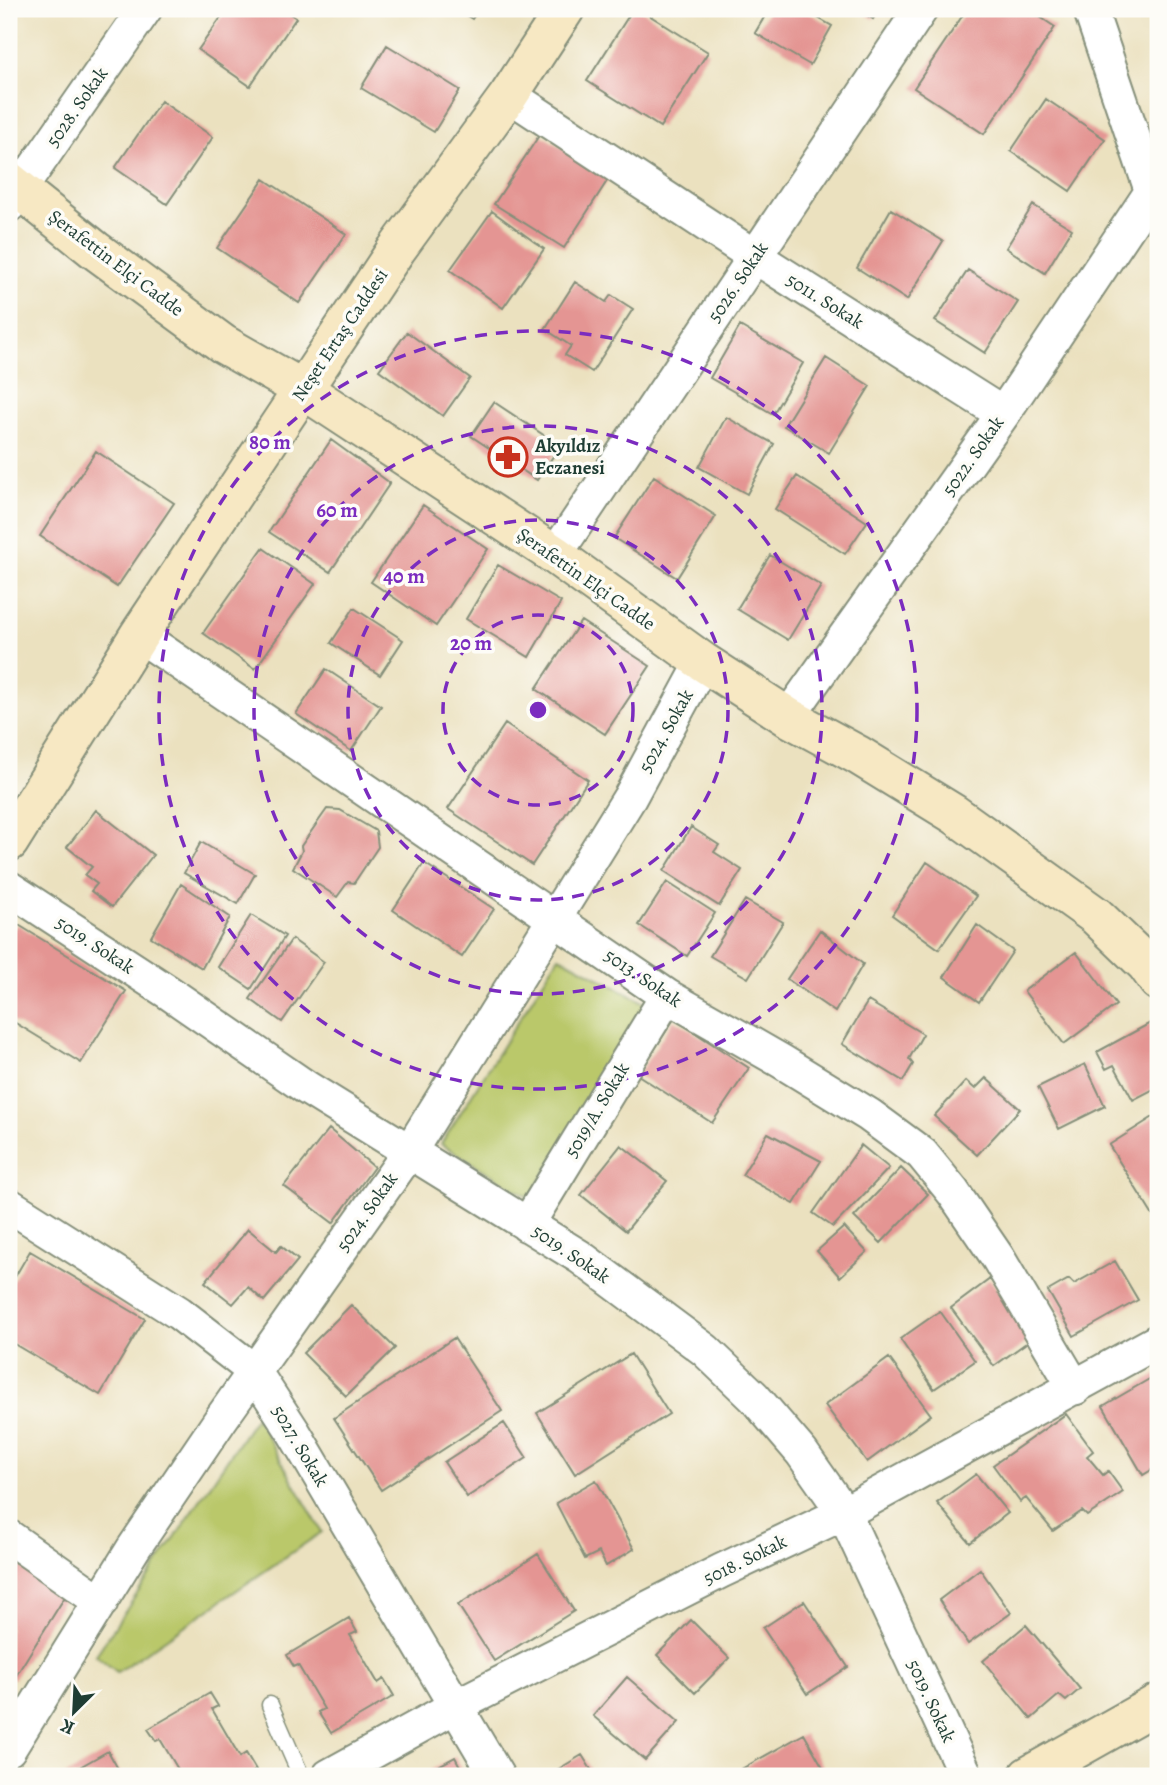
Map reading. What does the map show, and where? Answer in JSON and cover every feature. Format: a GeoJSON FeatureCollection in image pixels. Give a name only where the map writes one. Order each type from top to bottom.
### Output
{"type":"FeatureCollection","features":[{"type":"Feature","properties":{"kind":"street","name":"5028. Sokak"},"geometry":{"type":"LineString","coordinates":[[13,192],[145,9]]}},
{"type":"Feature","properties":{"kind":"street","name":"Neşet Ertaş Caddesi"},"geometry":{"type":"LineString","coordinates":[[9,842],[139,635],[396,250],[509,94],[565,9]]}},
{"type":"Feature","properties":{"kind":"street","name":"5026. Sokak"},"geometry":{"type":"LineString","coordinates":[[555,555],[921,9]]}},
{"type":"Feature","properties":{"kind":"street"},"geometry":{"type":"LineString","coordinates":[[1090,9],[1155,201]]}},
{"type":"Feature","properties":{"kind":"street","name":"5011. Sokak"},"geometry":{"type":"LineString","coordinates":[[509,94],[754,256],[1003,414]]}},
{"type":"Feature","properties":{"kind":"street","name":"Şerafettin Elçi Cadde"},"geometry":{"type":"LineString","coordinates":[[13,192],[223,344],[304,390],[555,555],[703,662],[788,717],[858,755],[954,814],[1096,916],[1154,968]]}},
{"type":"Feature","properties":{"kind":"street","name":"5022. Sokak"},"geometry":{"type":"LineString","coordinates":[[788,717],[1155,201]]}},
{"type":"Feature","properties":{"kind":"street","name":"5013. Sokak"},"geometry":{"type":"LineString","coordinates":[[139,635],[667,996],[869,1115],[922,1154],[953,1192],[998,1258],[1075,1388]]}},
{"type":"Feature","properties":{"kind":"street","name":"5024. Sokak"},"geometry":{"type":"LineString","coordinates":[[9,1749],[102,1602],[132,1549],[254,1371],[411,1151],[630,797],[703,662]]}},
{"type":"Feature","properties":{"kind":"street","name":"5019. Sokak"},"geometry":{"type":"LineString","coordinates":[[9,888],[168,992],[307,1088],[580,1257],[705,1350],[754,1397],[802,1453],[844,1513],[966,1776]]}},
{"type":"Feature","properties":{"kind":"street","name":"5019/A. Sokak"},"geometry":{"type":"LineString","coordinates":[[527,1225],[667,996]]}},
{"type":"Feature","properties":{"kind":"street","name":"5027. Sokak"},"geometry":{"type":"LineString","coordinates":[[9,1205],[179,1313],[254,1371],[293,1431],[496,1776]]}},
{"type":"Feature","properties":{"kind":"street","name":"5018. Sokak"},"geometry":{"type":"LineString","coordinates":[[330,1776],[456,1706],[721,1571],[844,1513],[1158,1341]]}},
{"type":"Feature","properties":{"kind":"street"},"geometry":{"type":"LineString","coordinates":[[9,1536],[102,1602]]}},
{"type":"Feature","properties":{"kind":"street"},"geometry":{"type":"LineString","coordinates":[[1052,1771],[1158,1703]]}},
{"type":"Feature","properties":{"kind":"lane"},"geometry":{"type":"LineString","coordinates":[[270,1705],[301,1776]]}},
{"type":"Feature","properties":{"kind":"green space"},"geometry":{"type":"Polygon","coordinates":[[[559,956],[647,1004],[530,1198],[441,1144],[559,956]]]}},
{"type":"Feature","properties":{"kind":"green space"},"geometry":{"type":"Polygon","coordinates":[[[256,1417],[322,1532],[117,1672],[96,1655],[256,1417]]]}},
{"type":"Feature","properties":{"kind":"building"},"geometry":{"type":"Polygon","coordinates":[[[227,9],[283,9],[296,18],[250,86],[198,50],[227,9]]]}},
{"type":"Feature","properties":{"kind":"building"},"geometry":{"type":"Polygon","coordinates":[[[456,9],[479,9],[472,19],[456,9]]]}},
{"type":"Feature","properties":{"kind":"building"},"geometry":{"type":"Polygon","coordinates":[[[633,9],[639,9],[708,52],[660,127],[587,81],[633,9]]]}},
{"type":"Feature","properties":{"kind":"building"},"geometry":{"type":"Polygon","coordinates":[[[769,9],[802,9],[832,26],[810,65],[755,33],[769,9]]]}},
{"type":"Feature","properties":{"kind":"building"},"geometry":{"type":"Polygon","coordinates":[[[857,9],[879,9],[873,19],[857,9]]]}},
{"type":"Feature","properties":{"kind":"building"},"geometry":{"type":"Polygon","coordinates":[[[967,9],[1028,9],[1055,27],[984,134],[914,88],[967,9]]]}},
{"type":"Feature","properties":{"kind":"building"},"geometry":{"type":"Polygon","coordinates":[[[387,45],[460,90],[434,132],[361,88],[387,45]]]}},
{"type":"Feature","properties":{"kind":"building"},"geometry":{"type":"Polygon","coordinates":[[[1046,99],[1105,139],[1070,191],[1011,151],[1046,99]]]}},
{"type":"Feature","properties":{"kind":"building"},"geometry":{"type":"Polygon","coordinates":[[[161,101],[213,137],[167,204],[115,168],[161,101]]]}},
{"type":"Feature","properties":{"kind":"building"},"geometry":{"type":"Polygon","coordinates":[[[540,134],[609,178],[564,248],[494,204],[540,134]]]}},
{"type":"Feature","properties":{"kind":"building"},"geometry":{"type":"Polygon","coordinates":[[[264,179],[346,234],[299,303],[217,248],[264,179]]]}},
{"type":"Feature","properties":{"kind":"building"},"geometry":{"type":"Polygon","coordinates":[[[1033,205],[1072,229],[1045,273],[1006,248],[1033,205]]]}},
{"type":"Feature","properties":{"kind":"building"},"geometry":{"type":"Polygon","coordinates":[[[891,209],[943,241],[907,300],[857,268],[891,209]]]}},
{"type":"Feature","properties":{"kind":"building"},"geometry":{"type":"Polygon","coordinates":[[[492,211],[544,249],[503,308],[450,270],[492,211]]]}},
{"type":"Feature","properties":{"kind":"building"},"geometry":{"type":"Polygon","coordinates":[[[968,270],[1018,302],[985,353],[935,321],[968,270]]]}},
{"type":"Feature","properties":{"kind":"building"},"geometry":{"type":"Polygon","coordinates":[[[575,282],[606,302],[611,295],[633,309],[592,372],[565,355],[571,346],[545,329],[575,282]]]}},
{"type":"Feature","properties":{"kind":"building"},"geometry":{"type":"Polygon","coordinates":[[[740,326],[803,363],[773,414],[710,378],[740,326]]]}},
{"type":"Feature","properties":{"kind":"building"},"geometry":{"type":"Polygon","coordinates":[[[407,332],[470,378],[443,416],[379,370],[407,332]]]}},
{"type":"Feature","properties":{"kind":"building"},"geometry":{"type":"Polygon","coordinates":[[[826,358],[870,386],[829,453],[784,426],[826,358]]]}},
{"type":"Feature","properties":{"kind":"building"},"geometry":{"type":"Polygon","coordinates":[[[494,402],[560,446],[537,480],[471,436],[494,402]]]}},
{"type":"Feature","properties":{"kind":"building"},"geometry":{"type":"Polygon","coordinates":[[[726,417],[774,444],[747,494],[699,467],[726,417]]]}},
{"type":"Feature","properties":{"kind":"building"},"geometry":{"type":"Polygon","coordinates":[[[331,440],[390,483],[330,572],[269,532],[331,440]]]}},
{"type":"Feature","properties":{"kind":"building"},"geometry":{"type":"Polygon","coordinates":[[[96,451],[174,503],[117,587],[40,536],[96,451]]]}},
{"type":"Feature","properties":{"kind":"building"},"geometry":{"type":"Polygon","coordinates":[[[654,476],[716,516],[677,578],[614,538],[654,476]]]}},
{"type":"Feature","properties":{"kind":"building"},"geometry":{"type":"Polygon","coordinates":[[[797,476],[867,522],[845,554],[775,509],[797,476]]]}},
{"type":"Feature","properties":{"kind":"building"},"geometry":{"type":"Polygon","coordinates":[[[423,505],[488,549],[436,626],[371,582],[423,505]]]}},
{"type":"Feature","properties":{"kind":"building"},"geometry":{"type":"Polygon","coordinates":[[[263,548],[315,584],[255,669],[203,633],[263,548]]]}},
{"type":"Feature","properties":{"kind":"building"},"geometry":{"type":"Polygon","coordinates":[[[770,555],[821,586],[788,640],[737,609],[770,555]]]}},
{"type":"Feature","properties":{"kind":"building"},"geometry":{"type":"Polygon","coordinates":[[[498,565],[561,602],[529,657],[466,619],[498,565]]]}},
{"type":"Feature","properties":{"kind":"building"},"geometry":{"type":"Polygon","coordinates":[[[354,608],[403,640],[380,675],[331,643],[354,608]]]}},
{"type":"Feature","properties":{"kind":"building"},"geometry":{"type":"Polygon","coordinates":[[[581,621],[650,666],[605,734],[536,689],[581,621]]]}},
{"type":"Feature","properties":{"kind":"building"},"geometry":{"type":"Polygon","coordinates":[[[326,669],[381,706],[351,751],[296,714],[326,669]]]}},
{"type":"Feature","properties":{"kind":"building"},"geometry":{"type":"Polygon","coordinates":[[[505,724],[588,780],[532,865],[448,809],[505,724]]]}},
{"type":"Feature","properties":{"kind":"building"},"geometry":{"type":"Polygon","coordinates":[[[327,809],[340,810],[376,831],[378,847],[354,883],[348,882],[337,897],[293,868],[302,851],[301,846],[327,809]]]}},
{"type":"Feature","properties":{"kind":"building"},"geometry":{"type":"Polygon","coordinates":[[[96,810],[153,855],[112,907],[91,891],[97,884],[85,875],[92,867],[67,847],[96,810]]]}},
{"type":"Feature","properties":{"kind":"building"},"geometry":{"type":"Polygon","coordinates":[[[691,827],[719,845],[714,852],[742,870],[719,906],[664,871],[691,827]]]}},
{"type":"Feature","properties":{"kind":"building"},"geometry":{"type":"Polygon","coordinates":[[[201,842],[255,874],[238,904],[184,873],[201,842]]]}},
{"type":"Feature","properties":{"kind":"building"},"geometry":{"type":"Polygon","coordinates":[[[927,862],[976,896],[939,949],[892,915],[927,862]]]}},
{"type":"Feature","properties":{"kind":"building"},"geometry":{"type":"Polygon","coordinates":[[[424,863],[494,909],[462,957],[393,910],[424,863]]]}},
{"type":"Feature","properties":{"kind":"building"},"geometry":{"type":"Polygon","coordinates":[[[667,882],[715,913],[687,956],[639,925],[667,882]]]}},
{"type":"Feature","properties":{"kind":"building"},"geometry":{"type":"Polygon","coordinates":[[[181,884],[230,917],[202,968],[151,937],[181,884]]]}},
{"type":"Feature","properties":{"kind":"building"},"geometry":{"type":"Polygon","coordinates":[[[745,900],[783,922],[748,978],[710,956],[745,900]]]}},
{"type":"Feature","properties":{"kind":"building"},"geometry":{"type":"Polygon","coordinates":[[[251,915],[285,936],[251,989],[218,967],[251,915]]]}},
{"type":"Feature","properties":{"kind":"building"},"geometry":{"type":"Polygon","coordinates":[[[17,924],[126,991],[81,1063],[9,1019],[9,936],[17,924]]]}},
{"type":"Feature","properties":{"kind":"building"},"geometry":{"type":"Polygon","coordinates":[[[977,925],[1013,951],[979,1002],[944,977],[977,925]]]}},
{"type":"Feature","properties":{"kind":"building"},"geometry":{"type":"Polygon","coordinates":[[[820,930],[863,964],[835,1012],[787,979],[820,930]]]}},
{"type":"Feature","properties":{"kind":"building"},"geometry":{"type":"Polygon","coordinates":[[[292,939],[324,962],[282,1022],[250,999],[292,939]]]}},
{"type":"Feature","properties":{"kind":"building"},"geometry":{"type":"Polygon","coordinates":[[[1076,952],[1116,1005],[1064,1044],[1024,991],[1076,952]]]}},
{"type":"Feature","properties":{"kind":"building"},"geometry":{"type":"Polygon","coordinates":[[[868,1001],[923,1034],[909,1059],[913,1064],[903,1081],[842,1044],[868,1001]]]}},
{"type":"Feature","properties":{"kind":"building"},"geometry":{"type":"Polygon","coordinates":[[[674,1019],[749,1068],[712,1123],[638,1075],[674,1019]]]}},
{"type":"Feature","properties":{"kind":"building"},"geometry":{"type":"Polygon","coordinates":[[[1156,1020],[1158,1087],[1133,1100],[1114,1065],[1106,1069],[1097,1052],[1156,1020]]]}},
{"type":"Feature","properties":{"kind":"building"},"geometry":{"type":"Polygon","coordinates":[[[1085,1064],[1105,1106],[1059,1129],[1038,1087],[1085,1064]]]}},
{"type":"Feature","properties":{"kind":"building"},"geometry":{"type":"Polygon","coordinates":[[[986,1078],[1020,1109],[977,1155],[934,1116],[966,1081],[975,1089],[986,1078]]]}},
{"type":"Feature","properties":{"kind":"building"},"geometry":{"type":"Polygon","coordinates":[[[1158,1114],[1158,1224],[1109,1145],[1158,1114]]]}},
{"type":"Feature","properties":{"kind":"building"},"geometry":{"type":"Polygon","coordinates":[[[329,1129],[374,1167],[333,1223],[284,1186],[329,1129]]]}},
{"type":"Feature","properties":{"kind":"building"},"geometry":{"type":"Polygon","coordinates":[[[768,1133],[821,1161],[794,1204],[742,1175],[768,1133]]]}},
{"type":"Feature","properties":{"kind":"building"},"geometry":{"type":"Polygon","coordinates":[[[621,1145],[667,1181],[626,1231],[581,1195],[621,1145]]]}},
{"type":"Feature","properties":{"kind":"building"},"geometry":{"type":"Polygon","coordinates":[[[861,1145],[889,1168],[833,1227],[813,1213],[861,1145]]]}},
{"type":"Feature","properties":{"kind":"building"},"geometry":{"type":"Polygon","coordinates":[[[901,1168],[928,1194],[881,1243],[854,1217],[901,1168]]]}},
{"type":"Feature","properties":{"kind":"building"},"geometry":{"type":"Polygon","coordinates":[[[844,1227],[867,1252],[840,1277],[817,1251],[844,1227]]]}},
{"type":"Feature","properties":{"kind":"building"},"geometry":{"type":"Polygon","coordinates":[[[248,1229],[276,1252],[281,1246],[298,1260],[264,1301],[248,1287],[233,1304],[205,1282],[248,1229]]]}},
{"type":"Feature","properties":{"kind":"building"},"geometry":{"type":"Polygon","coordinates":[[[30,1251],[145,1319],[100,1395],[9,1341],[9,1287],[30,1251]]]}},
{"type":"Feature","properties":{"kind":"building"},"geometry":{"type":"Polygon","coordinates":[[[1115,1261],[1138,1300],[1074,1336],[1048,1291],[1069,1279],[1074,1284],[1115,1261]]]}},
{"type":"Feature","properties":{"kind":"building"},"geometry":{"type":"Polygon","coordinates":[[[990,1279],[1033,1338],[994,1366],[951,1308],[990,1279]]]}},
{"type":"Feature","properties":{"kind":"building"},"geometry":{"type":"Polygon","coordinates":[[[351,1305],[395,1348],[346,1396],[303,1353],[351,1305]]]}},
{"type":"Feature","properties":{"kind":"building"},"geometry":{"type":"Polygon","coordinates":[[[940,1311],[975,1361],[934,1389],[900,1339],[940,1311]]]}},
{"type":"Feature","properties":{"kind":"building"},"geometry":{"type":"Polygon","coordinates":[[[454,1338],[502,1411],[381,1490],[334,1418],[454,1338]]]}},
{"type":"Feature","properties":{"kind":"building"},"geometry":{"type":"Polygon","coordinates":[[[631,1354],[669,1414],[575,1474],[537,1413],[631,1354]]]}},
{"type":"Feature","properties":{"kind":"building"},"geometry":{"type":"Polygon","coordinates":[[[889,1358],[931,1415],[867,1462],[825,1405],[889,1358]]]}},
{"type":"Feature","properties":{"kind":"building"},"geometry":{"type":"Polygon","coordinates":[[[1158,1374],[1158,1466],[1143,1475],[1103,1406],[1158,1374]]]}},
{"type":"Feature","properties":{"kind":"building"},"geometry":{"type":"Polygon","coordinates":[[[1066,1414],[1093,1451],[1087,1456],[1103,1475],[1108,1471],[1123,1492],[1087,1516],[1082,1511],[1053,1531],[1026,1498],[1020,1502],[993,1465],[1066,1414]]]}},
{"type":"Feature","properties":{"kind":"building"},"geometry":{"type":"Polygon","coordinates":[[[504,1423],[527,1458],[467,1497],[444,1462],[504,1423]]]}},
{"type":"Feature","properties":{"kind":"building"},"geometry":{"type":"Polygon","coordinates":[[[976,1474],[1008,1513],[970,1543],[937,1503],[976,1474]]]}},
{"type":"Feature","properties":{"kind":"building"},"geometry":{"type":"Polygon","coordinates":[[[596,1480],[634,1549],[606,1566],[599,1552],[585,1559],[556,1503],[596,1480]]]}},
{"type":"Feature","properties":{"kind":"building"},"geometry":{"type":"Polygon","coordinates":[[[538,1554],[574,1611],[494,1661],[458,1605],[538,1554]]]}},
{"type":"Feature","properties":{"kind":"building"},"geometry":{"type":"Polygon","coordinates":[[[9,1559],[66,1595],[14,1679],[9,1676],[9,1559]]]}},
{"type":"Feature","properties":{"kind":"building"},"geometry":{"type":"Polygon","coordinates":[[[980,1569],[1011,1613],[968,1644],[939,1600],[980,1569]]]}},
{"type":"Feature","properties":{"kind":"building"},"geometry":{"type":"Polygon","coordinates":[[[804,1601],[848,1667],[807,1694],[763,1628],[804,1601]]]}},
{"type":"Feature","properties":{"kind":"building"},"geometry":{"type":"Polygon","coordinates":[[[349,1618],[357,1632],[350,1635],[378,1683],[384,1679],[394,1696],[331,1733],[318,1712],[324,1709],[298,1665],[294,1667],[287,1655],[349,1618]]]}},
{"type":"Feature","properties":{"kind":"building"},"geometry":{"type":"Polygon","coordinates":[[[691,1620],[729,1658],[695,1693],[657,1655],[691,1620]]]}},
{"type":"Feature","properties":{"kind":"building"},"geometry":{"type":"Polygon","coordinates":[[[1026,1625],[1080,1689],[1066,1701],[1059,1695],[1031,1719],[983,1661],[1026,1625]]]}},
{"type":"Feature","properties":{"kind":"building"},"geometry":{"type":"Polygon","coordinates":[[[627,1677],[679,1722],[645,1760],[593,1716],[627,1677]]]}},
{"type":"Feature","properties":{"kind":"building"},"geometry":{"type":"Polygon","coordinates":[[[210,1693],[218,1706],[212,1709],[240,1757],[246,1753],[256,1770],[246,1776],[182,1776],[160,1739],[156,1741],[148,1729],[210,1693]]]}},
{"type":"Feature","properties":{"kind":"building"},"geometry":{"type":"Polygon","coordinates":[[[804,1734],[828,1776],[729,1776],[804,1734]]]}},
{"type":"Feature","properties":{"kind":"building"},"geometry":{"type":"Polygon","coordinates":[[[108,1751],[122,1776],[64,1776],[108,1751]]]}},
{"type":"Feature","properties":{"kind":"building"},"geometry":{"type":"Polygon","coordinates":[[[582,1755],[595,1776],[547,1776],[582,1755]]]}},
{"type":"Feature","properties":{"kind":"building"},"geometry":{"type":"Polygon","coordinates":[[[455,1757],[465,1776],[420,1776],[455,1757]]]}},
{"type":"Feature","properties":{"kind":"place","name":"Akyıldız Eczanesi"},"geometry":{"type":"Point","coordinates":[508,457]}}]}
